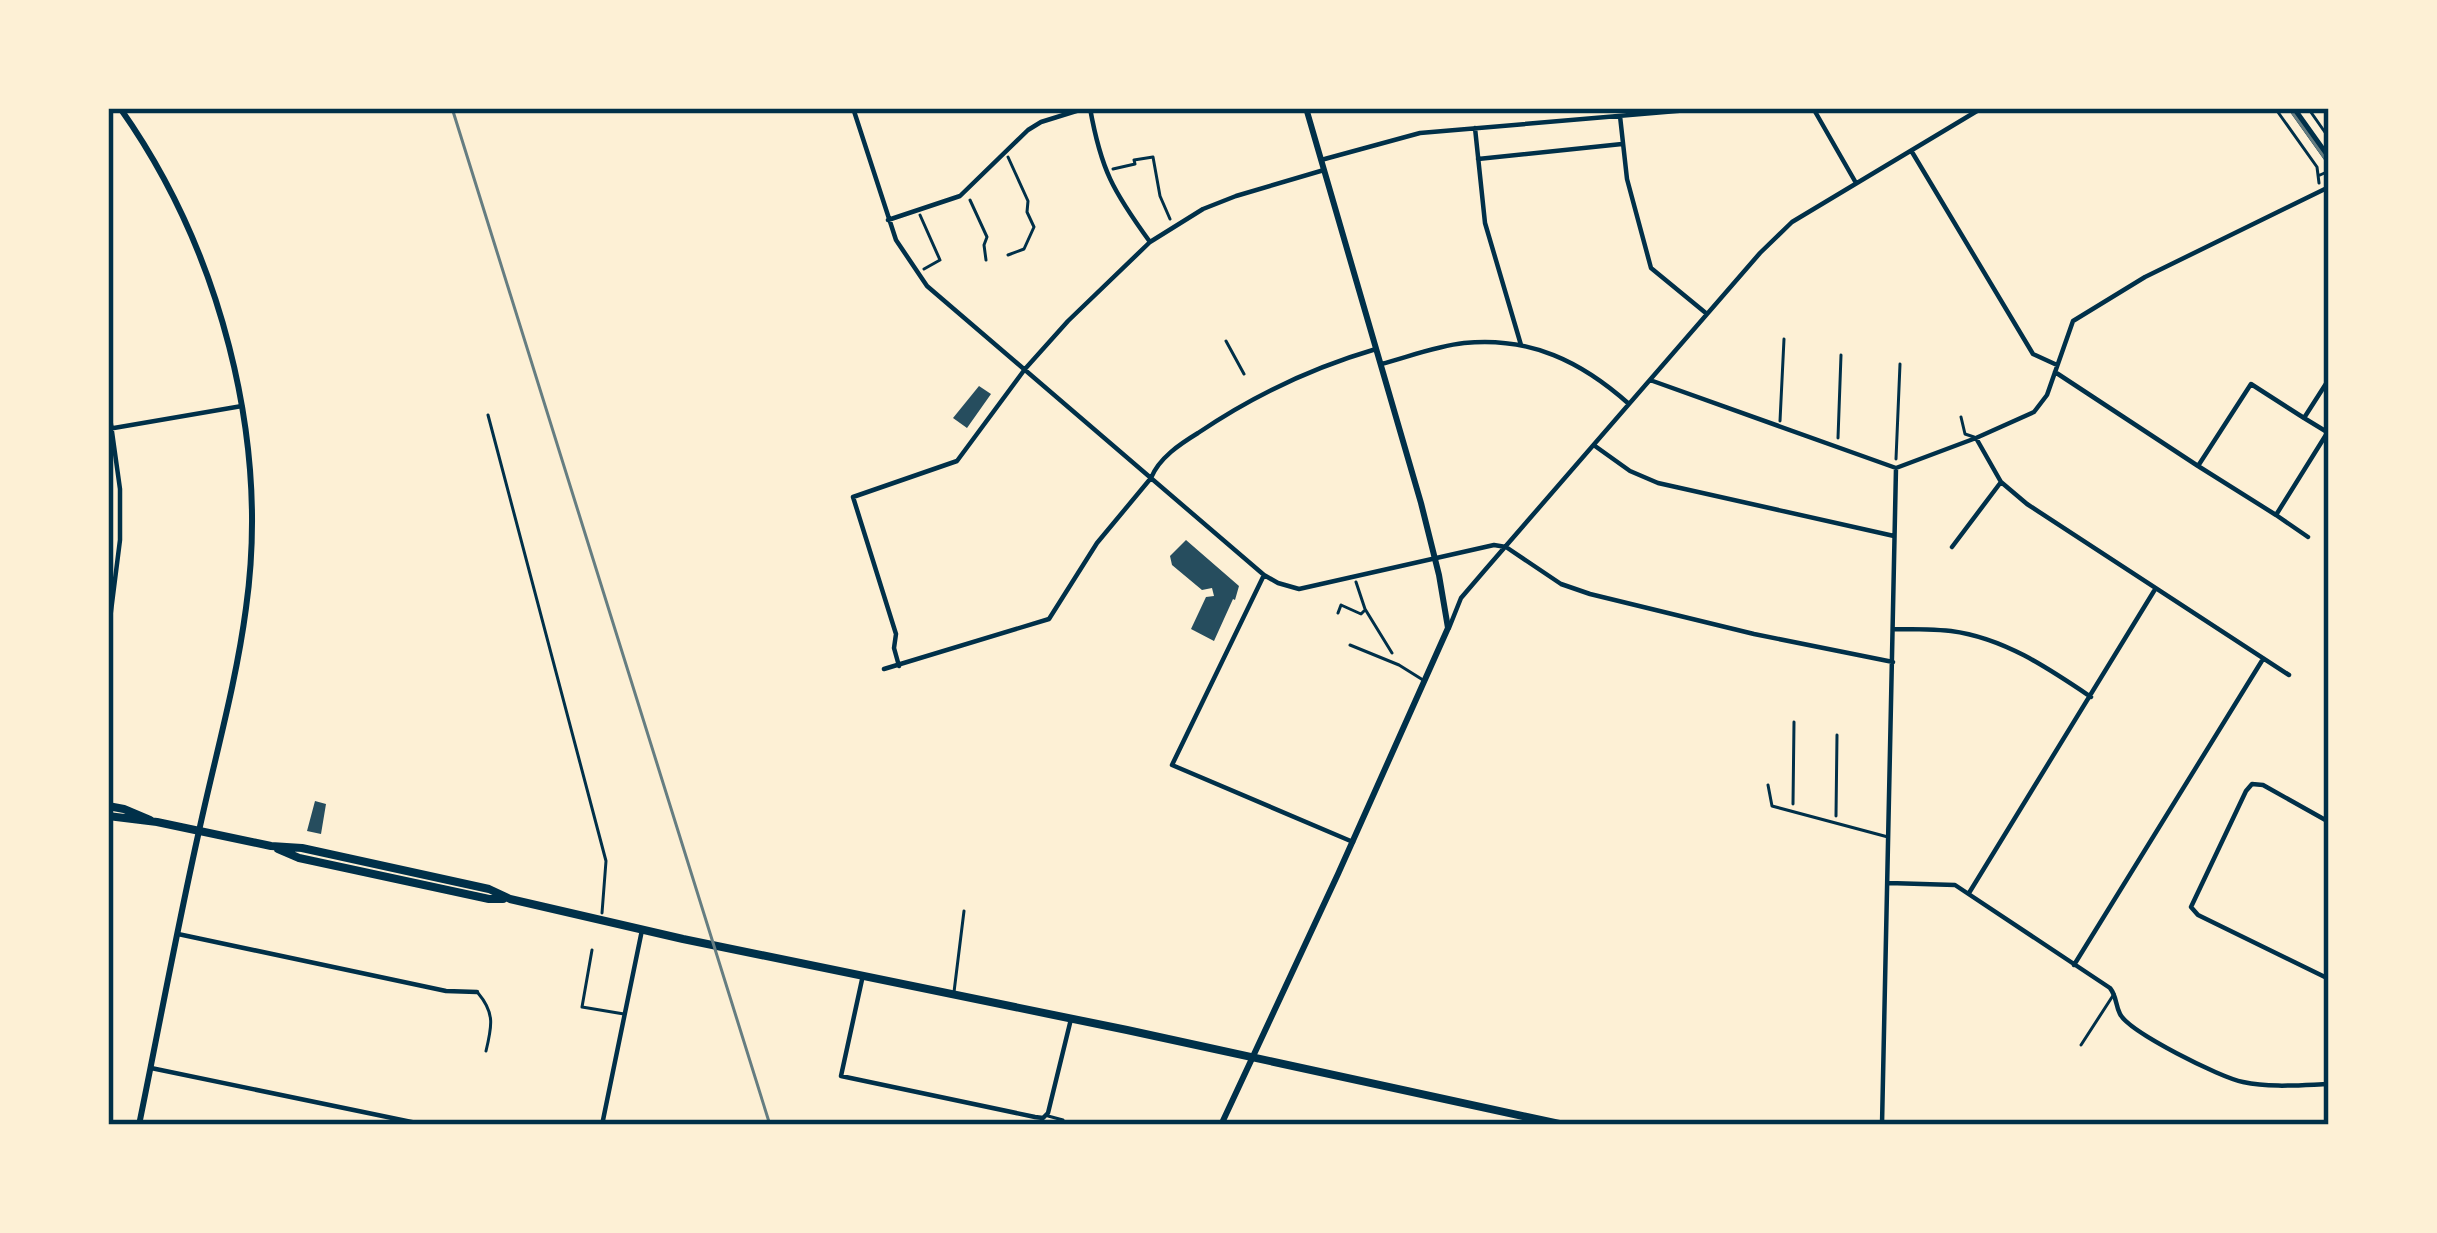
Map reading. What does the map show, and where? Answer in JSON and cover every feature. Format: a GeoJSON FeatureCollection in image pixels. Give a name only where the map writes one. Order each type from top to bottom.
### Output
{"type":"FeatureCollection","features":[{"type":"Feature","properties":{"kind":"main road"},"geometry":{"type":"LineString","coordinates":[[2292,108],[2329,160]]}},
{"type":"Feature","properties":{"kind":"main road"},"geometry":{"type":"LineString","coordinates":[[108,806],[157,823]]}},
{"type":"Feature","properties":{"kind":"main road"},"geometry":{"type":"LineString","coordinates":[[108,816],[271,846],[362,872],[489,899],[510,899],[1564,1125]]}},
{"type":"Feature","properties":{"kind":"street"},"geometry":{"type":"LineString","coordinates":[[120,108],[177,204],[200,257],[228,335],[249,462],[247,603],[238,659],[139,1125]]}},
{"type":"Feature","properties":{"kind":"street"},"geometry":{"type":"LineString","coordinates":[[853,108],[888,220],[917,273],[1278,584],[1299,589],[1494,545],[1506,547],[1561,584],[1590,594],[1892,662]]}},
{"type":"Feature","properties":{"kind":"street"},"geometry":{"type":"LineString","coordinates":[[888,220],[960,196],[1041,122],[1088,108],[1105,171],[1150,242]]}},
{"type":"Feature","properties":{"kind":"street"},"geometry":{"type":"LineString","coordinates":[[1306,108],[1435,559],[1447,634]]}},
{"type":"Feature","properties":{"kind":"street"},"geometry":{"type":"LineString","coordinates":[[1592,108],[1593,118]]}},
{"type":"Feature","properties":{"kind":"street"},"geometry":{"type":"LineString","coordinates":[[1321,160],[1404,136],[1712,108]]}},
{"type":"Feature","properties":{"kind":"street"},"geometry":{"type":"LineString","coordinates":[[1814,108],[1856,183]]}},
{"type":"Feature","properties":{"kind":"street"},"geometry":{"type":"LineString","coordinates":[[1221,1125],[1461,598],[1792,222],[1982,108]]}},
{"type":"Feature","properties":{"kind":"street"},"geometry":{"type":"LineString","coordinates":[[1620,116],[1627,179],[1652,268],[1708,314]]}},
{"type":"Feature","properties":{"kind":"street"},"geometry":{"type":"LineString","coordinates":[[1475,128],[1485,224],[1521,345]]}},
{"type":"Feature","properties":{"kind":"street"},"geometry":{"type":"LineString","coordinates":[[1478,159],[1623,144]]}},
{"type":"Feature","properties":{"kind":"street"},"geometry":{"type":"LineString","coordinates":[[1912,152],[2033,354],[2308,537]]}},
{"type":"Feature","properties":{"kind":"street"},"geometry":{"type":"LineString","coordinates":[[898,666],[896,634],[853,497],[958,461],[1025,369],[1150,242],[1203,209],[1324,170]]}},
{"type":"Feature","properties":{"kind":"street"},"geometry":{"type":"LineString","coordinates":[[1650,380],[1896,468],[2034,412],[2047,395],[2073,321],[2146,277],[2329,188]]}},
{"type":"Feature","properties":{"kind":"street"},"geometry":{"type":"LineString","coordinates":[[1381,364],[1459,343],[1521,345],[1586,369],[1629,404]]}},
{"type":"Feature","properties":{"kind":"street"},"geometry":{"type":"LineString","coordinates":[[884,669],[1053,616],[1097,544],[1156,467],[1181,444],[1256,396],[1327,364],[1376,349]]}},
{"type":"Feature","properties":{"kind":"street"},"geometry":{"type":"LineString","coordinates":[[2304,418],[2329,379]]}},
{"type":"Feature","properties":{"kind":"street"},"geometry":{"type":"LineString","coordinates":[[2198,466],[2251,384],[2328,431],[2276,514]]}},
{"type":"Feature","properties":{"kind":"street"},"geometry":{"type":"LineString","coordinates":[[108,403],[120,489],[120,540],[108,635]]}},
{"type":"Feature","properties":{"kind":"street"},"geometry":{"type":"LineString","coordinates":[[110,428],[242,406]]}},
{"type":"Feature","properties":{"kind":"street"},"geometry":{"type":"LineString","coordinates":[[1976,438],[2001,482],[2027,504],[2289,675]]}},
{"type":"Feature","properties":{"kind":"street"},"geometry":{"type":"LineString","coordinates":[[1595,446],[1630,471],[1658,483],[1894,536]]}},
{"type":"Feature","properties":{"kind":"street"},"geometry":{"type":"LineString","coordinates":[[1882,1125],[1896,468]]}},
{"type":"Feature","properties":{"kind":"street"},"geometry":{"type":"LineString","coordinates":[[1952,547],[2001,482]]}},
{"type":"Feature","properties":{"kind":"street"},"geometry":{"type":"LineString","coordinates":[[1264,575],[1172,765],[1353,842]]}},
{"type":"Feature","properties":{"kind":"street"},"geometry":{"type":"LineString","coordinates":[[1969,893],[2156,589]]}},
{"type":"Feature","properties":{"kind":"street"},"geometry":{"type":"LineString","coordinates":[[1893,629],[1950,631],[2005,646],[2052,670],[2091,698]]}},
{"type":"Feature","properties":{"kind":"street"},"geometry":{"type":"LineString","coordinates":[[2074,965],[2263,658]]}},
{"type":"Feature","properties":{"kind":"street"},"geometry":{"type":"LineString","coordinates":[[2329,822],[2256,783],[2246,791],[2191,907],[2198,915],[2329,980]]}},
{"type":"Feature","properties":{"kind":"street"},"geometry":{"type":"LineString","coordinates":[[1888,883],[1955,885],[1969,893],[2115,993],[2120,1015],[2140,1033],[2230,1079],[2256,1084],[2329,1084]]}},
{"type":"Feature","properties":{"kind":"street"},"geometry":{"type":"LineString","coordinates":[[602,1125],[642,930]]}},
{"type":"Feature","properties":{"kind":"street"},"geometry":{"type":"LineString","coordinates":[[178,934],[446,991],[477,992]]}},
{"type":"Feature","properties":{"kind":"street"},"geometry":{"type":"LineString","coordinates":[[863,975],[841,1076],[1035,1118],[1046,1116],[1072,1019]]}},
{"type":"Feature","properties":{"kind":"street"},"geometry":{"type":"LineString","coordinates":[[151,1068],[426,1125]]}},
{"type":"Feature","properties":{"kind":"lane"},"geometry":{"type":"LineString","coordinates":[[1961,417],[1965,434],[1976,438]]}},
{"type":"Feature","properties":{"kind":"lane"},"geometry":{"type":"LineString","coordinates":[[1350,646],[1400,665],[1424,681]]}},
{"type":"Feature","properties":{"kind":"lane"},"geometry":{"type":"LineString","coordinates":[[1768,785],[1772,806],[1890,837]]}},
{"type":"Feature","properties":{"kind":"lane"},"geometry":{"type":"LineString","coordinates":[[953,993],[964,910]]}},
{"type":"Feature","properties":{"kind":"lane"},"geometry":{"type":"LineString","coordinates":[[592,950],[581,1007],[626,1014]]}},
{"type":"Feature","properties":{"kind":"lane"},"geometry":{"type":"LineString","coordinates":[[477,992],[494,1020],[486,1051]]}},
{"type":"Feature","properties":{"kind":"lane"},"geometry":{"type":"LineString","coordinates":[[2081,1045],[2115,993]]}},
{"type":"Feature","properties":{"kind":"lane"},"geometry":{"type":"LineString","coordinates":[[1046,1116],[1063,1120],[1061,1125]]}},
{"type":"Feature","properties":{"kind":"path"},"geometry":{"type":"LineString","coordinates":[[2275,108],[2317,167],[2319,184]]}},
{"type":"Feature","properties":{"kind":"path"},"geometry":{"type":"LineString","coordinates":[[2308,108],[2329,138]]}},
{"type":"Feature","properties":{"kind":"path"},"geometry":{"type":"LineString","coordinates":[[1006,152],[1034,227],[1024,250],[1008,255]]}},
{"type":"Feature","properties":{"kind":"path"},"geometry":{"type":"LineString","coordinates":[[1105,171],[1153,157],[1160,196],[1174,226]]}},
{"type":"Feature","properties":{"kind":"path"},"geometry":{"type":"LineString","coordinates":[[2318,176],[2329,171]]}},
{"type":"Feature","properties":{"kind":"path"},"geometry":{"type":"LineString","coordinates":[[965,190],[987,237],[986,260]]}},
{"type":"Feature","properties":{"kind":"path"},"geometry":{"type":"LineString","coordinates":[[917,273],[940,260],[918,210]]}},
{"type":"Feature","properties":{"kind":"path"},"geometry":{"type":"LineString","coordinates":[[1779,426],[1784,339]]}},
{"type":"Feature","properties":{"kind":"path"},"geometry":{"type":"LineString","coordinates":[[1226,340],[1244,374]]}},
{"type":"Feature","properties":{"kind":"path"},"geometry":{"type":"LineString","coordinates":[[1838,446],[1841,355]]}},
{"type":"Feature","properties":{"kind":"path"},"geometry":{"type":"LineString","coordinates":[[1896,468],[1900,364]]}},
{"type":"Feature","properties":{"kind":"path"},"geometry":{"type":"LineString","coordinates":[[488,415],[606,861],[601,921]]}},
{"type":"Feature","properties":{"kind":"path"},"geometry":{"type":"LineString","coordinates":[[1354,578],[1365,609],[1400,665]]}},
{"type":"Feature","properties":{"kind":"path"},"geometry":{"type":"LineString","coordinates":[[1338,613],[1341,605],[1361,614],[1365,609]]}},
{"type":"Feature","properties":{"kind":"path"},"geometry":{"type":"LineString","coordinates":[[1792,812],[1794,722]]}},
{"type":"Feature","properties":{"kind":"path"},"geometry":{"type":"LineString","coordinates":[[1835,824],[1837,735]]}},
{"type":"Feature","properties":{"kind":"building"},"geometry":{"type":"Polygon","coordinates":[[[979,386],[991,394],[967,428],[953,418],[979,386]]]}},
{"type":"Feature","properties":{"kind":"building"},"geometry":{"type":"Polygon","coordinates":[[[1186,540],[1239,586],[1214,641],[1191,629],[1206,597],[1214,596],[1212,588],[1202,590],[1172,565],[1170,556],[1186,540]]]}},
{"type":"Feature","properties":{"kind":"building"},"geometry":{"type":"Polygon","coordinates":[[[315,801],[326,804],[321,834],[307,831],[315,801]]]}},
{"type":"Feature","properties":{"kind":"tram line"},"geometry":{"type":"LineString","coordinates":[[2289,108],[2329,164]]}},
{"type":"Feature","properties":{"kind":"railway"},"geometry":{"type":"LineString","coordinates":[[452,108],[770,1125]]}}]}
